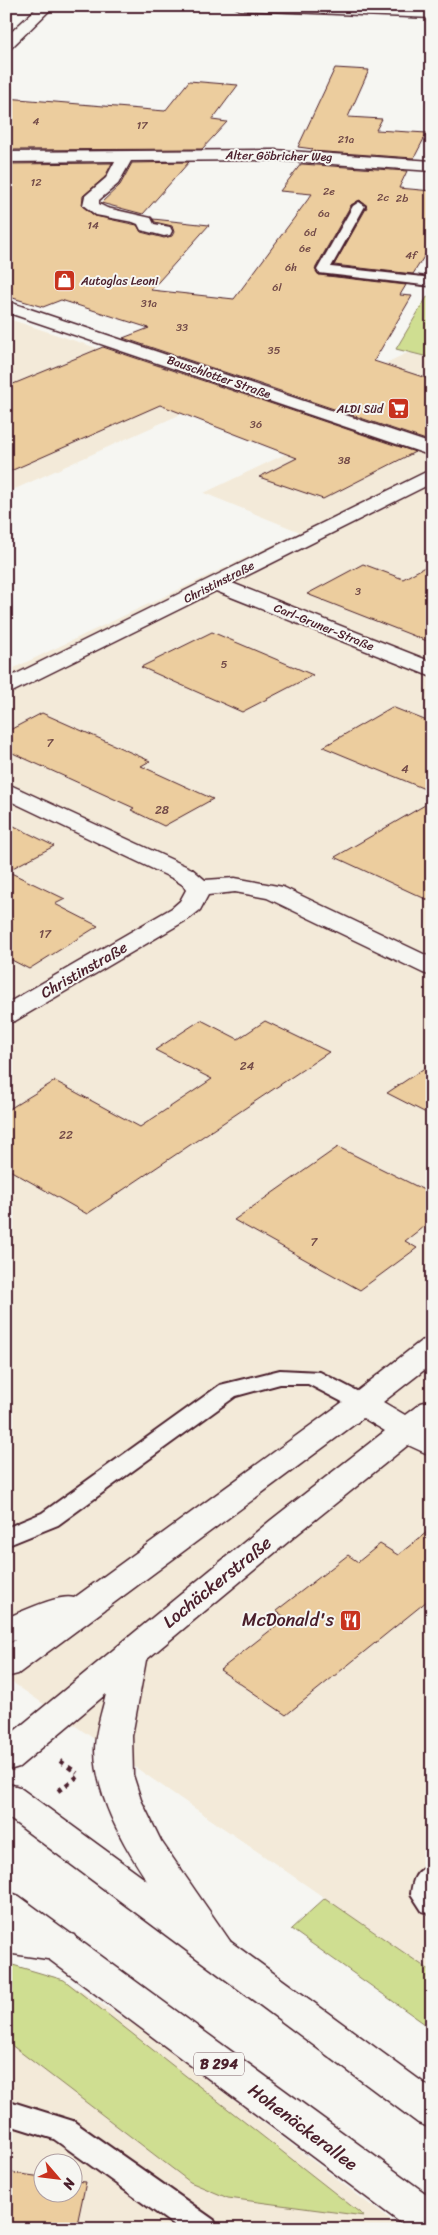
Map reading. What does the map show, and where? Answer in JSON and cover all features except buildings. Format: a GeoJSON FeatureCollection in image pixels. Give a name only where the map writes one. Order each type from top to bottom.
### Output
{"type":"FeatureCollection","features":[{"type":"Feature","properties":{"kind":"street"},"geometry":{"type":"LineString","coordinates":[[6,45],[47,6]]}},
{"type":"Feature","properties":{"kind":"street"},"geometry":{"type":"LineString","coordinates":[[240,6],[432,14]]}},
{"type":"Feature","properties":{"kind":"street","name":"Alter Göbricher Weg"},"geometry":{"type":"LineString","coordinates":[[6,157],[275,155],[432,166]]}},
{"type":"Feature","properties":{"kind":"street"},"geometry":{"type":"LineString","coordinates":[[126,156],[112,181],[91,199],[91,205],[98,210],[135,216],[144,221],[147,227],[164,232]]}},
{"type":"Feature","properties":{"kind":"street","name":"Bauschlotter Straße"},"geometry":{"type":"LineString","coordinates":[[6,306],[432,450]]}},
{"type":"Feature","properties":{"kind":"street","name":"Christinstraße"},"geometry":{"type":"LineString","coordinates":[[6,688],[432,475]]}},
{"type":"Feature","properties":{"kind":"street","name":"Carl-Gruner-Straße"},"geometry":{"type":"LineString","coordinates":[[216,584],[432,670]]}},
{"type":"Feature","properties":{"kind":"street"},"geometry":{"type":"LineString","coordinates":[[6,790],[183,874],[194,882],[198,890],[209,886],[235,885],[274,892],[432,968]]}},
{"type":"Feature","properties":{"kind":"street","name":"Christinstraße"},"geometry":{"type":"LineString","coordinates":[[6,1015],[180,913],[191,904],[198,890]]}},
{"type":"Feature","properties":{"kind":"street"},"geometry":{"type":"LineString","coordinates":[[6,1665],[362,1403],[432,1348]]}},
{"type":"Feature","properties":{"kind":"street"},"geometry":{"type":"LineString","coordinates":[[362,1403],[420,1438]]}},
{"type":"Feature","properties":{"kind":"street","name":"Lochäckerstraße"},"geometry":{"type":"LineString","coordinates":[[6,1758],[282,1528],[420,1438],[432,1410]]}},
{"type":"Feature","properties":{"kind":"street"},"geometry":{"type":"LineString","coordinates":[[6,1631],[96,1598]]}},
{"type":"Feature","properties":{"kind":"street"},"geometry":{"type":"LineString","coordinates":[[130,1654],[112,1752],[114,1769],[125,1806],[151,1858],[222,1957]]}},
{"type":"Feature","properties":{"kind":"street"},"geometry":{"type":"LineString","coordinates":[[6,1797],[432,2111]]}},
{"type":"Feature","properties":{"kind":"street","name":"Hohenäckerallee"},"geometry":{"type":"LineString","coordinates":[[6,1906],[432,2222]]}},
{"type":"Feature","properties":{"kind":"street"},"geometry":{"type":"LineString","coordinates":[[6,1938],[61,1946]]}},
{"type":"Feature","properties":{"kind":"lane"},"geometry":{"type":"LineString","coordinates":[[359,206],[323,270],[432,282]]}},
{"type":"Feature","properties":{"kind":"lane"},"geometry":{"type":"LineString","coordinates":[[6,1538],[50,1519],[228,1390],[280,1377],[312,1377],[362,1403]]}},
{"type":"Feature","properties":{"kind":"lane"},"geometry":{"type":"LineString","coordinates":[[432,1875],[426,1880],[424,1894],[432,1903]]}},
{"type":"Feature","properties":{"kind":"lane"},"geometry":{"type":"LineString","coordinates":[[6,2112],[63,2130],[204,2229]]}},
{"type":"Feature","properties":{"kind":"shaded area"},"geometry":{"type":"Polygon","coordinates":[[[6,318],[230,392],[6,493],[6,318]]]}},
{"type":"Feature","properties":{"kind":"shaded area"},"geometry":{"type":"Polygon","coordinates":[[[407,353],[432,358],[432,1972],[6,1678],[6,665],[14,668],[300,532],[204,493],[329,433],[310,399],[407,353]]]}},
{"type":"Feature","properties":{"kind":"shaded area"},"geometry":{"type":"Polygon","coordinates":[[[6,1963],[64,1980],[142,2030],[402,2229],[6,2229],[6,1963]]]}},
{"type":"Feature","properties":{"kind":"green space"},"geometry":{"type":"Polygon","coordinates":[[[427,297],[432,299],[432,358],[396,349],[427,297]]]}},
{"type":"Feature","properties":{"kind":"green space"},"geometry":{"type":"Polygon","coordinates":[[[325,1898],[432,1972],[432,2029],[291,1929],[325,1898]]]}},
{"type":"Feature","properties":{"kind":"green space"},"geometry":{"type":"Polygon","coordinates":[[[6,1963],[64,1980],[364,2216],[228,2198],[190,2182],[6,2041],[6,1963]]]}},
{"type":"Feature","properties":{"kind":"place","name":"Autoglas Leoni"},"geometry":{"type":"Point","coordinates":[65,281]}},
{"type":"Feature","properties":{"kind":"place","name":"ALDI Süd"},"geometry":{"type":"Point","coordinates":[399,409]}},
{"type":"Feature","properties":{"kind":"place","name":"McDonald's"},"geometry":{"type":"Point","coordinates":[350,1620]}}]}
